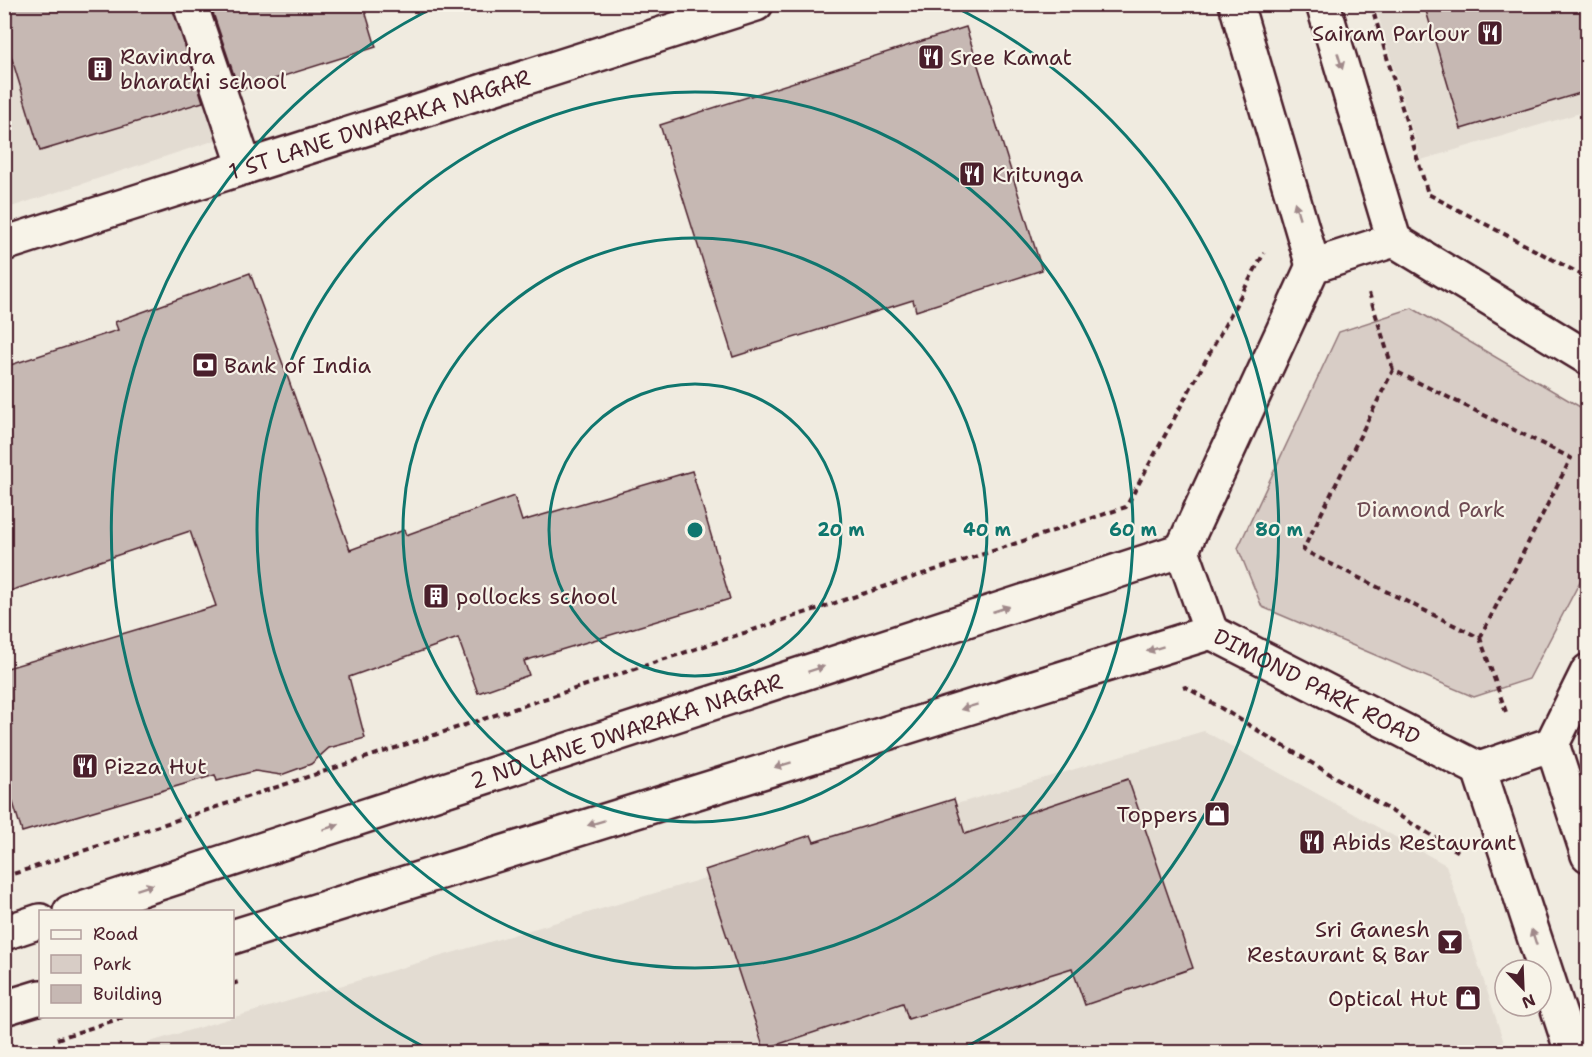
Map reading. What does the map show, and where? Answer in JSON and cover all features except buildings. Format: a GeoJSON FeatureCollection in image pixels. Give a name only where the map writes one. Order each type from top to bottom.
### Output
{"type":"FeatureCollection","features":[{"type":"Feature","properties":{"kind":"main road"},"geometry":{"type":"LineString","coordinates":[[189,4],[245,167]]}},
{"type":"Feature","properties":{"kind":"main road","name":"1 ST LANE DWARAKA NAGAR"},"geometry":{"type":"LineString","coordinates":[[4,244],[756,4]]}},
{"type":"Feature","properties":{"kind":"main road"},"geometry":{"type":"LineString","coordinates":[[1182,550],[1313,266],[1236,4]]}},
{"type":"Feature","properties":{"kind":"main road"},"geometry":{"type":"LineString","coordinates":[[1323,4],[1394,240],[1587,358]]}},
{"type":"Feature","properties":{"kind":"main road"},"geometry":{"type":"LineString","coordinates":[[1313,266],[1394,240]]}},
{"type":"Feature","properties":{"kind":"main road","name":"DIMOND PARK ROAD"},"geometry":{"type":"LineString","coordinates":[[1182,550],[1211,632],[1479,769]]}},
{"type":"Feature","properties":{"kind":"main road","name":"2 ND LANE DWARAKA NAGAR"},"geometry":{"type":"LineString","coordinates":[[76,910],[1182,550]]}},
{"type":"Feature","properties":{"kind":"main road"},"geometry":{"type":"LineString","coordinates":[[234,936],[1211,632]]}},
{"type":"Feature","properties":{"kind":"main road"},"geometry":{"type":"LineString","coordinates":[[1587,671],[1551,744],[1587,855]]}},
{"type":"Feature","properties":{"kind":"main road"},"geometry":{"type":"LineString","coordinates":[[1551,744],[1479,769],[1572,1053]]}},
{"type":"Feature","properties":{"kind":"main road"},"geometry":{"type":"LineString","coordinates":[[4,933],[39,921]]}},
{"type":"Feature","properties":{"kind":"main road"},"geometry":{"type":"LineString","coordinates":[[4,1008],[39,997]]}},
{"type":"Feature","properties":{"kind":"path"},"geometry":{"type":"LineString","coordinates":[[1371,4],[1428,194],[1587,278]]}},
{"type":"Feature","properties":{"kind":"path"},"geometry":{"type":"LineString","coordinates":[[4,877],[1126,507],[1268,246]]}},
{"type":"Feature","properties":{"kind":"path"},"geometry":{"type":"LineString","coordinates":[[1393,370],[1571,458],[1480,638],[1303,550],[1393,370]]}},
{"type":"Feature","properties":{"kind":"path"},"geometry":{"type":"LineString","coordinates":[[1175,690],[1186,687],[1459,852],[1462,862]]}},
{"type":"Feature","properties":{"kind":"path"},"geometry":{"type":"LineString","coordinates":[[234,983],[244,980]]}},
{"type":"Feature","properties":{"kind":"path"},"geometry":{"type":"LineString","coordinates":[[54,1039],[125,1018]]}},
{"type":"Feature","properties":{"kind":"shaded area","name":"Ravindra bharathi school"},"geometry":{"type":"Polygon","coordinates":[[[4,5],[174,5],[219,139],[5,209],[4,5]]]}},
{"type":"Feature","properties":{"kind":"shaded area"},"geometry":{"type":"Polygon","coordinates":[[[1375,5],[1587,5],[1587,111],[1421,160],[1375,5]]]}},
{"type":"Feature","properties":{"kind":"shaded area"},"geometry":{"type":"Polygon","coordinates":[[[1204,731],[1446,865],[1493,1009],[1493,1018],[1496,1018],[1507,1052],[116,1052],[1204,731]]]}},
{"type":"Feature","properties":{"kind":"green space","name":"Diamond Park"},"geometry":{"type":"Polygon","coordinates":[[[1412,308],[1587,411],[1587,568],[1529,679],[1474,697],[1262,607],[1238,548],[1339,332],[1412,308]]]}},
{"type":"Feature","properties":{"kind":"place","name":"Sairam Parlour"},"geometry":{"type":"Point","coordinates":[1490,33]}},
{"type":"Feature","properties":{"kind":"place","name":"Sree Kamat"},"geometry":{"type":"Point","coordinates":[931,57]}},
{"type":"Feature","properties":{"kind":"place","name":"Ravindra bharathi school"},"geometry":{"type":"Point","coordinates":[100,69]}},
{"type":"Feature","properties":{"kind":"place","name":"Kritunga"},"geometry":{"type":"Point","coordinates":[972,174]}},
{"type":"Feature","properties":{"kind":"place","name":"Bank of India"},"geometry":{"type":"Point","coordinates":[205,365]}},
{"type":"Feature","properties":{"kind":"place","name":"pollocks school"},"geometry":{"type":"Point","coordinates":[436,596]}},
{"type":"Feature","properties":{"kind":"place","name":"Pizza Hut"},"geometry":{"type":"Point","coordinates":[85,766]}},
{"type":"Feature","properties":{"kind":"place","name":"Toppers"},"geometry":{"type":"Point","coordinates":[1217,814]}},
{"type":"Feature","properties":{"kind":"place","name":"Abids Restaurant"},"geometry":{"type":"Point","coordinates":[1312,842]}},
{"type":"Feature","properties":{"kind":"place","name":"Sri Ganesh Restaurant & Bar"},"geometry":{"type":"Point","coordinates":[1450,942]}},
{"type":"Feature","properties":{"kind":"place","name":"Optical Hut"},"geometry":{"type":"Point","coordinates":[1468,998]}}]}
